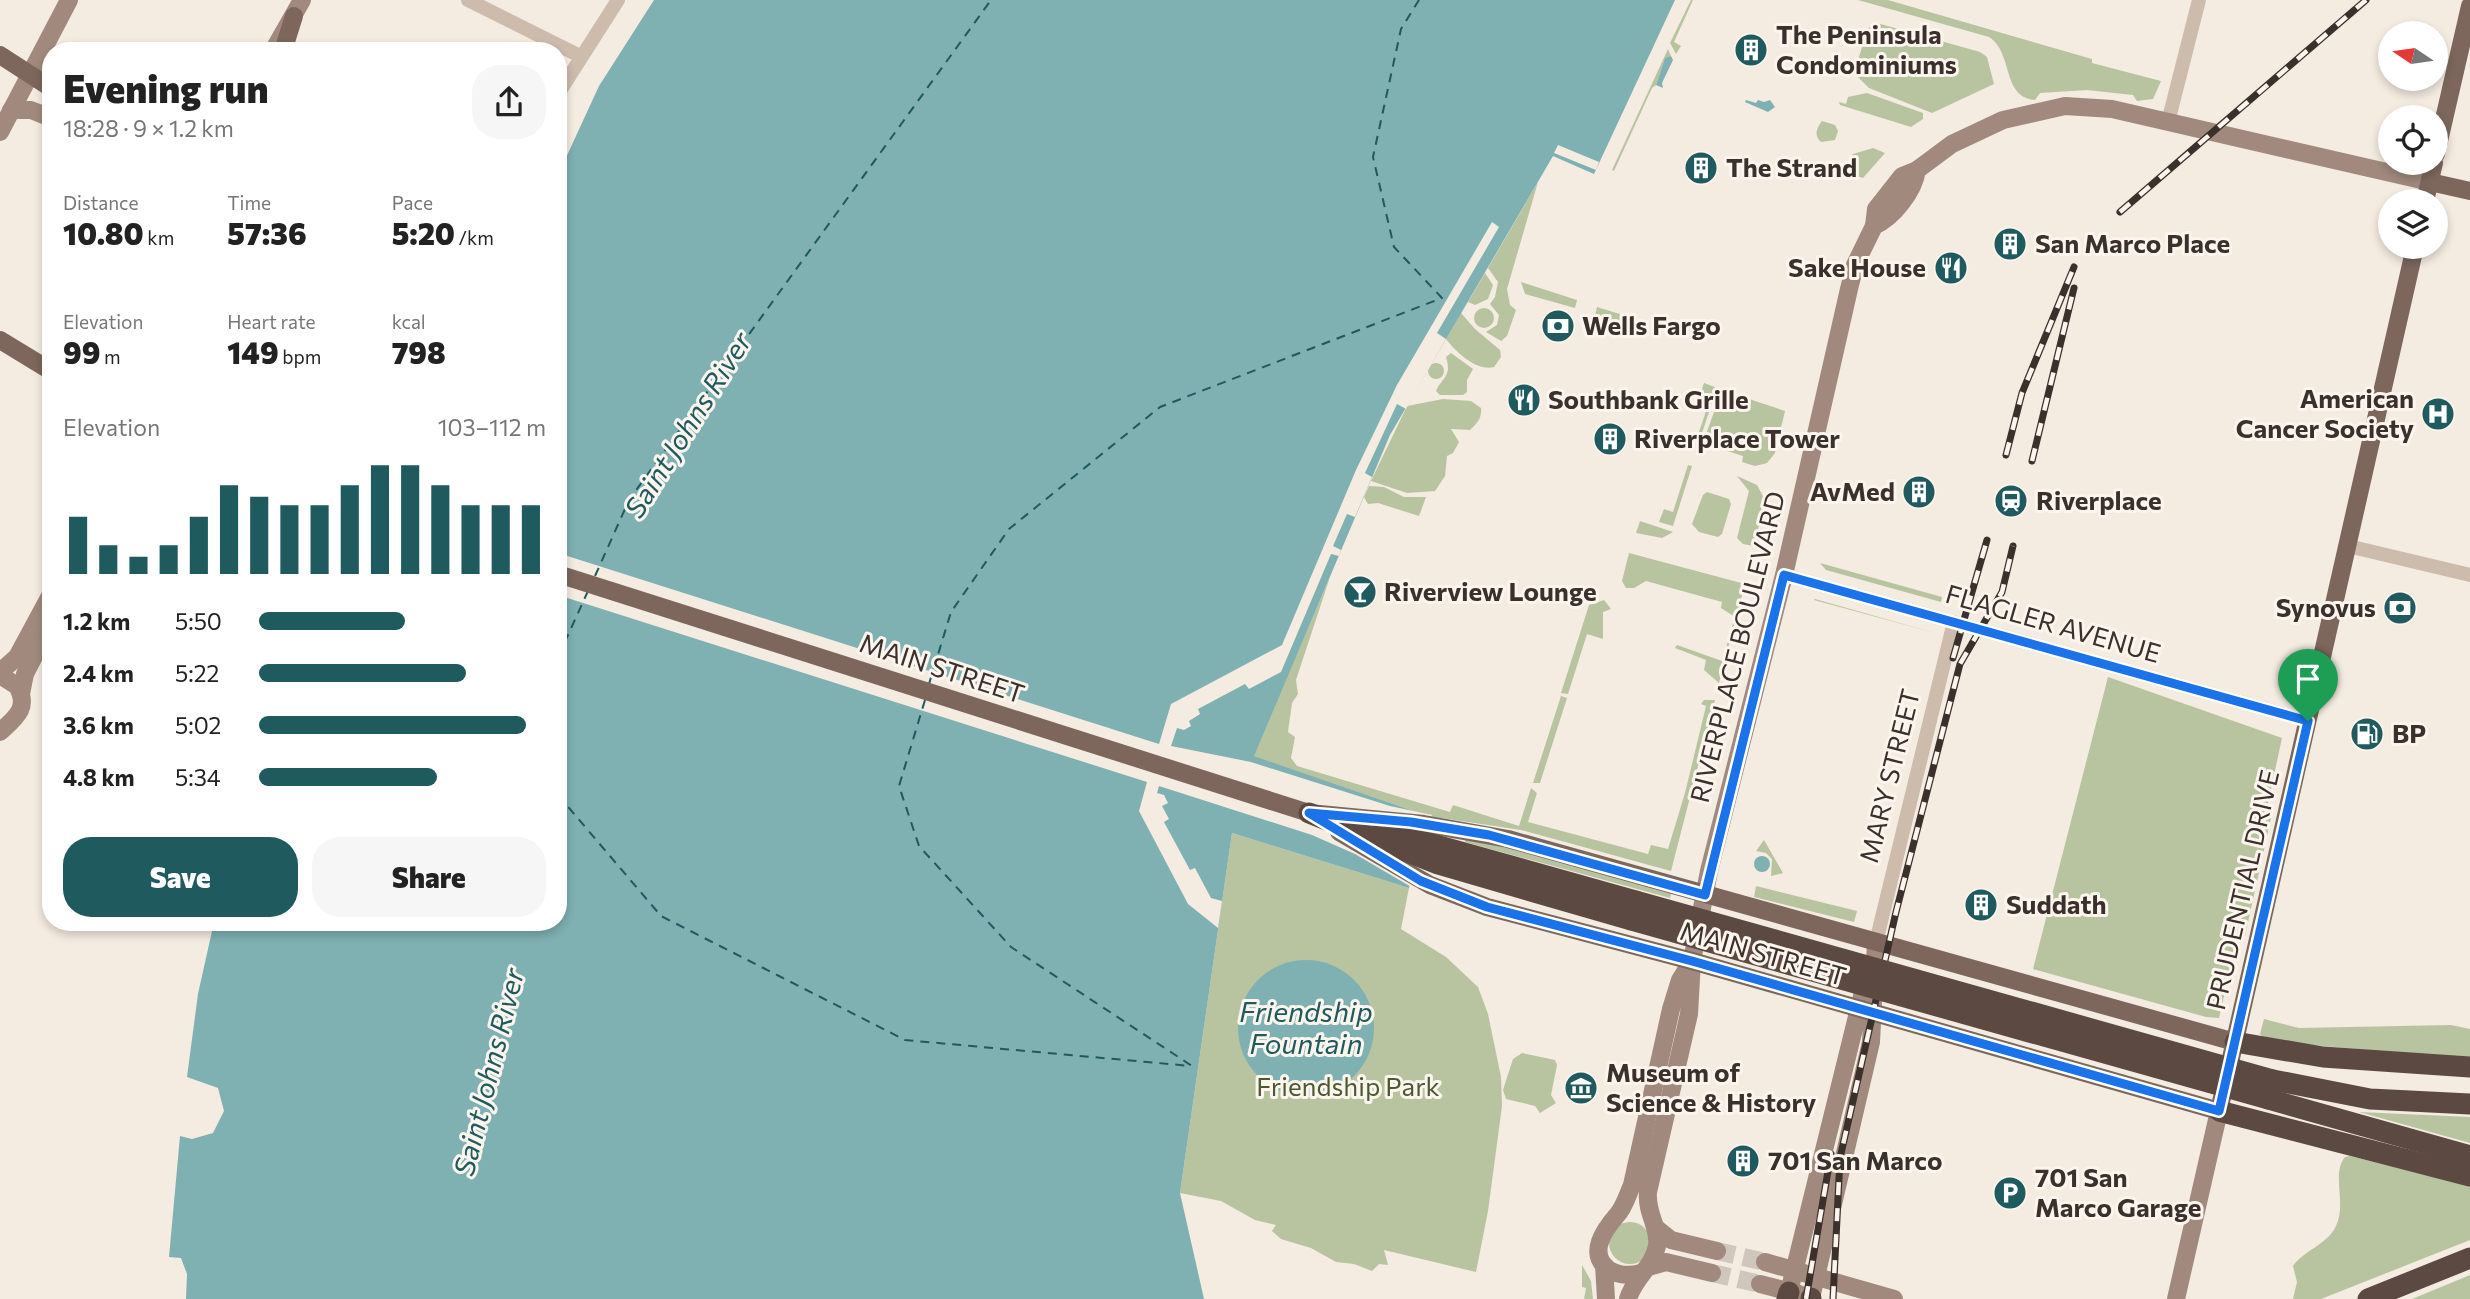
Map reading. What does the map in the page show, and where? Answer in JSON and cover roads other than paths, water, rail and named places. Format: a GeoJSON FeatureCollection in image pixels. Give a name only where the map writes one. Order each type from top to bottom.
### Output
{"type":"FeatureCollection","features":[{"type":"Feature","properties":{"kind":"highway"},"geometry":{"type":"LineString","coordinates":[[1309,813],[1433,843],[1633,911],[2271,1090],[2470,1156]]}},
{"type":"Feature","properties":{"kind":"highway"},"geometry":{"type":"LineString","coordinates":[[2235,1042],[2332,1058],[2470,1066]]}},
{"type":"Feature","properties":{"kind":"highway"},"geometry":{"type":"LineString","coordinates":[[2271,1090],[2470,1104]]}},
{"type":"Feature","properties":{"kind":"highway"},"geometry":{"type":"LineString","coordinates":[[2219,1111],[2470,1176]]}},
{"type":"Feature","properties":{"kind":"highway"},"geometry":{"type":"LineString","coordinates":[[2368,1299],[2470,1258]]}},
{"type":"Feature","properties":{"kind":"main road"},"geometry":{"type":"LineString","coordinates":[[47,42],[69,0]]}},
{"type":"Feature","properties":{"kind":"main road"},"geometry":{"type":"LineString","coordinates":[[2447,105],[2470,6]]}},
{"type":"Feature","properties":{"kind":"main road"},"geometry":{"type":"LineString","coordinates":[[278,42],[298,8]]}},
{"type":"Feature","properties":{"kind":"main road"},"geometry":{"type":"LineString","coordinates":[[285,42],[298,8]]}},
{"type":"Feature","properties":{"kind":"main road"},"geometry":{"type":"LineString","coordinates":[[2458,60],[2470,44]]}},
{"type":"Feature","properties":{"kind":"main road"},"geometry":{"type":"LineString","coordinates":[[0,132],[42,52]]}},
{"type":"Feature","properties":{"kind":"main road"},"geometry":{"type":"LineString","coordinates":[[0,55],[42,82]]}},
{"type":"Feature","properties":{"kind":"main road","name":"RIVERPLACE BOULEVARD"},"geometry":{"type":"LineString","coordinates":[[1692,961],[1705,895],[1784,575],[1849,289],[1860,254],[1874,226],[1876,209],[1902,176],[1917,170],[1973,132],[2040,110],[2066,106],[2112,109],[2430,182]]}},
{"type":"Feature","properties":{"kind":"main road"},"geometry":{"type":"LineString","coordinates":[[11,110],[31,110],[42,114]]}},
{"type":"Feature","properties":{"kind":"main road"},"geometry":{"type":"LineString","coordinates":[[2428,189],[2431,175]]}},
{"type":"Feature","properties":{"kind":"main road"},"geometry":{"type":"LineString","coordinates":[[2430,182],[2470,191]]}},
{"type":"Feature","properties":{"kind":"main road","name":"PRUDENTIAL DRIVE"},"geometry":{"type":"LineString","coordinates":[[2176,1299],[2412,259]]}},
{"type":"Feature","properties":{"kind":"main road"},"geometry":{"type":"LineString","coordinates":[[0,340],[42,366]]}},
{"type":"Feature","properties":{"kind":"main road","name":"MAIN STREET"},"geometry":{"type":"LineString","coordinates":[[567,577],[1309,813],[1433,843],[1508,839],[2173,1027],[2235,1042]]}},
{"type":"Feature","properties":{"kind":"main road"},"geometry":{"type":"LineString","coordinates":[[21,694],[14,682],[0,673],[17,657],[42,611]]}},
{"type":"Feature","properties":{"kind":"main road"},"geometry":{"type":"LineString","coordinates":[[1,730],[19,714],[25,674],[42,641]]}},
{"type":"Feature","properties":{"kind":"main road","name":"MAIN STREET"},"geometry":{"type":"LineString","coordinates":[[1309,813],[1421,881],[1497,910],[1692,961],[2219,1111]]}},
{"type":"Feature","properties":{"kind":"main road","name":"MARY STREET"},"geometry":{"type":"LineString","coordinates":[[1812,1299],[1866,1011],[1876,942]]}},
{"type":"Feature","properties":{"kind":"main road"},"geometry":{"type":"LineString","coordinates":[[1606,1299],[1600,1239],[1609,1222],[1617,1216],[1632,1185],[1676,992],[1692,961]]}},
{"type":"Feature","properties":{"kind":"main road"},"geometry":{"type":"LineString","coordinates":[[1628,1299],[1657,1247],[1648,1192],[1689,1014],[1692,961]]}},
{"type":"Feature","properties":{"kind":"main road"},"geometry":{"type":"LineString","coordinates":[[2033,1058],[2050,992]]}},
{"type":"Feature","properties":{"kind":"main road","name":"MARY STREET"},"geometry":{"type":"LineString","coordinates":[[1788,1295],[1866,1011]]}},
{"type":"Feature","properties":{"kind":"main road"},"geometry":{"type":"LineString","coordinates":[[2155,1092],[2182,1086],[2193,1068],[2190,1045],[2173,1027]]}},
{"type":"Feature","properties":{"kind":"main road"},"geometry":{"type":"LineString","coordinates":[[1617,1216],[1634,1215],[1653,1225],[1671,1240],[1717,1251]]}},
{"type":"Feature","properties":{"kind":"main road"},"geometry":{"type":"LineString","coordinates":[[1604,1265],[1618,1274],[1644,1270],[1666,1262],[1712,1273]]}},
{"type":"Feature","properties":{"kind":"main road"},"geometry":{"type":"LineString","coordinates":[[1765,1262],[1894,1299]]}},
{"type":"Feature","properties":{"kind":"main road"},"geometry":{"type":"LineString","coordinates":[[1760,1284],[1788,1295],[1812,1299]]}},
{"type":"Feature","properties":{"kind":"street"},"geometry":{"type":"LineString","coordinates":[[468,0],[552,42]]}},
{"type":"Feature","properties":{"kind":"street"},"geometry":{"type":"LineString","coordinates":[[567,78],[618,0]]}},
{"type":"Feature","properties":{"kind":"street"},"geometry":{"type":"LineString","coordinates":[[2168,122],[2199,0]]}},
{"type":"Feature","properties":{"kind":"street"},"geometry":{"type":"LineString","coordinates":[[567,50],[580,56]]}},
{"type":"Feature","properties":{"kind":"street"},"geometry":{"type":"LineString","coordinates":[[2348,546],[2470,575]]}},
{"type":"Feature","properties":{"kind":"street","name":"FLAGLER AVENUE"},"geometry":{"type":"LineString","coordinates":[[1784,575],[2308,721]]}},
{"type":"Feature","properties":{"kind":"street","name":"MARY STREET"},"geometry":{"type":"LineString","coordinates":[[1876,942],[1954,622]]}},
{"type":"Feature","properties":{"kind":"water","name":"Saint Johns River"},"geometry":{"type":"Polygon","coordinates":[[[654,0],[1675,0],[1594,174],[1553,156],[1390,435],[1254,756],[1428,816],[1409,888],[1232,833],[1180,1193],[1204,1299],[186,1299],[187,1274],[181,1258],[169,1257],[180,1136],[192,1139],[213,1133],[224,1111],[218,1088],[187,1077],[198,994],[212,931],[567,931],[567,155],[599,86],[654,0]]]}},
{"type":"Feature","properties":{"kind":"water"},"geometry":{"type":"Polygon","coordinates":[[[1671,56],[1673,60],[1662,83],[1663,88],[1656,85],[1665,58],[1671,56]]]}},
{"type":"Feature","properties":{"kind":"water"},"geometry":{"type":"Polygon","coordinates":[[[1758,100],[1770,100],[1775,107],[1768,112],[1745,102],[1756,103],[1758,100]]]}},
{"type":"Feature","properties":{"kind":"water"},"geometry":{"type":"Polygon","coordinates":[[[1762,856],[1768,858],[1768,870],[1762,872],[1756,870],[1754,864],[1756,858],[1762,856]]]}},
{"type":"Feature","properties":{"kind":"water","name":"Friendship Fountain"},"geometry":{"type":"Polygon","coordinates":[[[1306,960],[1332,965],[1354,980],[1369,1002],[1374,1028],[1369,1054],[1354,1076],[1332,1091],[1306,1096],[1280,1091],[1258,1076],[1243,1054],[1238,1028],[1243,1002],[1258,980],[1280,965],[1306,960]]]}},
{"type":"Feature","properties":{"kind":"tunnel"},"geometry":{"type":"LineString","coordinates":[[1717,1251],[1765,1262]]}},
{"type":"Feature","properties":{"kind":"tunnel"},"geometry":{"type":"LineString","coordinates":[[1712,1273],[1760,1284]]}},
{"type":"Feature","properties":{"kind":"railway"},"geometry":{"type":"LineString","coordinates":[[2120,212],[2366,0]]}},
{"type":"Feature","properties":{"kind":"railway"},"geometry":{"type":"LineString","coordinates":[[2006,455],[2022,393],[2074,267]]}},
{"type":"Feature","properties":{"kind":"railway"},"geometry":{"type":"LineString","coordinates":[[2032,461],[2074,288]]}},
{"type":"Feature","properties":{"kind":"railway"},"geometry":{"type":"LineString","coordinates":[[1953,658],[1987,540]]}},
{"type":"Feature","properties":{"kind":"railway"},"geometry":{"type":"LineString","coordinates":[[1833,1299],[1840,1158],[1896,912],[1960,664],[2002,592],[2013,546]]}},
{"type":"Feature","properties":{"kind":"railway"},"geometry":{"type":"LineString","coordinates":[[1806,1299],[1831,1154]]}},
{"type":"Feature","properties":{"kind":"place","name":"The Peninsula Condominiums"},"geometry":{"type":"Point","coordinates":[1751,50]}},
{"type":"Feature","properties":{"kind":"place","name":"The Strand"},"geometry":{"type":"Point","coordinates":[1701,168]}},
{"type":"Feature","properties":{"kind":"place","name":"San Marco Place"},"geometry":{"type":"Point","coordinates":[2010,244]}},
{"type":"Feature","properties":{"kind":"place","name":"Sake House"},"geometry":{"type":"Point","coordinates":[1951,268]}},
{"type":"Feature","properties":{"kind":"place","name":"Wells Fargo"},"geometry":{"type":"Point","coordinates":[1558,326]}},
{"type":"Feature","properties":{"kind":"place","name":"Southbank Grille"},"geometry":{"type":"Point","coordinates":[1524,400]}},
{"type":"Feature","properties":{"kind":"place","name":"American Cancer Society"},"geometry":{"type":"Point","coordinates":[2438,414]}},
{"type":"Feature","properties":{"kind":"place","name":"Riverplace Tower"},"geometry":{"type":"Point","coordinates":[1610,439]}},
{"type":"Feature","properties":{"kind":"place","name":"AvMed"},"geometry":{"type":"Point","coordinates":[1919,492]}},
{"type":"Feature","properties":{"kind":"place","name":"Riverplace"},"geometry":{"type":"Point","coordinates":[2011,501]}},
{"type":"Feature","properties":{"kind":"place","name":"Riverview Lounge"},"geometry":{"type":"Point","coordinates":[1360,592]}},
{"type":"Feature","properties":{"kind":"place","name":"Synovus"},"geometry":{"type":"Point","coordinates":[2400,608]}},
{"type":"Feature","properties":{"kind":"place","name":"BP"},"geometry":{"type":"Point","coordinates":[2367,734]}},
{"type":"Feature","properties":{"kind":"place","name":"Suddath"},"geometry":{"type":"Point","coordinates":[1981,905]}},
{"type":"Feature","properties":{"kind":"place","name":"Museum of Science & History"},"geometry":{"type":"Point","coordinates":[1581,1088]}},
{"type":"Feature","properties":{"kind":"place","name":"701 San Marco"},"geometry":{"type":"Point","coordinates":[1743,1161]}},
{"type":"Feature","properties":{"kind":"place","name":"701 San Marco Garage"},"geometry":{"type":"Point","coordinates":[2010,1193]}},
{"type":"Feature","properties":{"kind":"park label","name":"Friendship Park"},"geometry":{"type":"Point","coordinates":[1348,1087]}}]}
